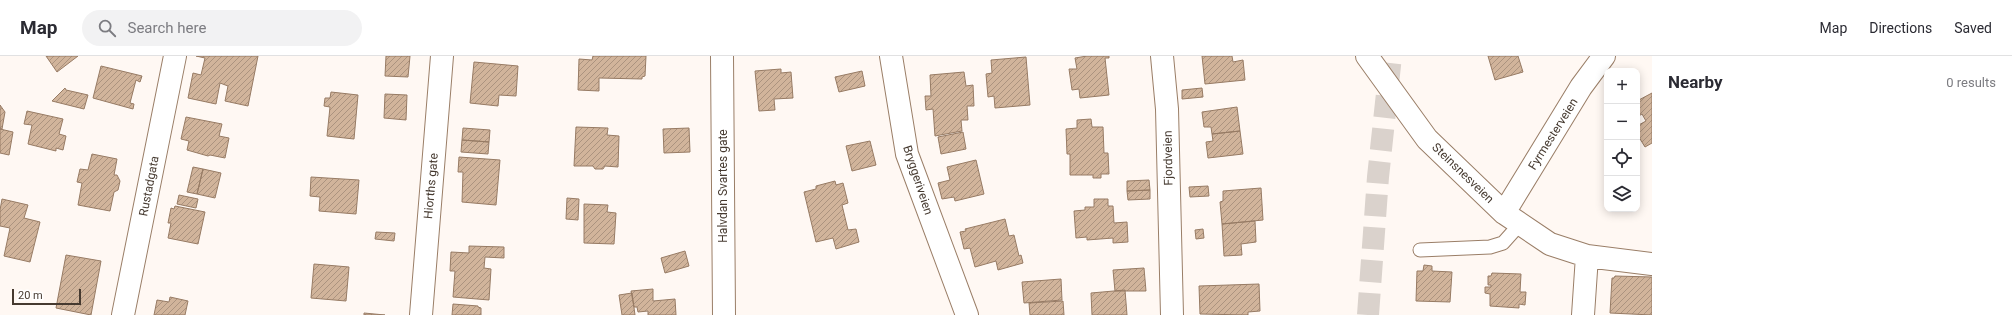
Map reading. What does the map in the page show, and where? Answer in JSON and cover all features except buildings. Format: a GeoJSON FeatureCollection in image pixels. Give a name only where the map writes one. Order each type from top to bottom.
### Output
{"type":"FeatureCollection","features":[{"type":"Feature","properties":{"kind":"street","name":"Rustadgata"},"geometry":{"type":"LineString","coordinates":[[123,315],[175,56]]}},
{"type":"Feature","properties":{"kind":"street","name":"Hiorths gate"},"geometry":{"type":"LineString","coordinates":[[421,315],[442,56]]}},
{"type":"Feature","properties":{"kind":"street","name":"Halvdan Svartes gate"},"geometry":{"type":"LineString","coordinates":[[722,56],[724,315]]}},
{"type":"Feature","properties":{"kind":"street","name":"Bryggeriveien"},"geometry":{"type":"LineString","coordinates":[[891,56],[907,154],[963,308]]}},
{"type":"Feature","properties":{"kind":"street","name":"Fjordveien"},"geometry":{"type":"LineString","coordinates":[[1162,56],[1167,109],[1172,315]]}},
{"type":"Feature","properties":{"kind":"street","name":"Steinsnesveien"},"geometry":{"type":"LineString","coordinates":[[1367,56],[1411,114],[1427,139],[1512,218],[1550,244],[1587,256]]}},
{"type":"Feature","properties":{"kind":"street","name":"Fyrmesterveien"},"geometry":{"type":"LineString","coordinates":[[1512,218],[1582,87],[1604,56]]}},
{"type":"Feature","properties":{"kind":"street"},"geometry":{"type":"LineString","coordinates":[[1583,315],[1587,256],[1652,264]]}},
{"type":"Feature","properties":{"kind":"lane"},"geometry":{"type":"LineString","coordinates":[[1420,250],[1490,246],[1503,243],[1512,218]]}},
{"type":"Feature","properties":{"kind":"tunnel"},"geometry":{"type":"LineString","coordinates":[[1368,315],[1378,177],[1391,56]]}}]}
